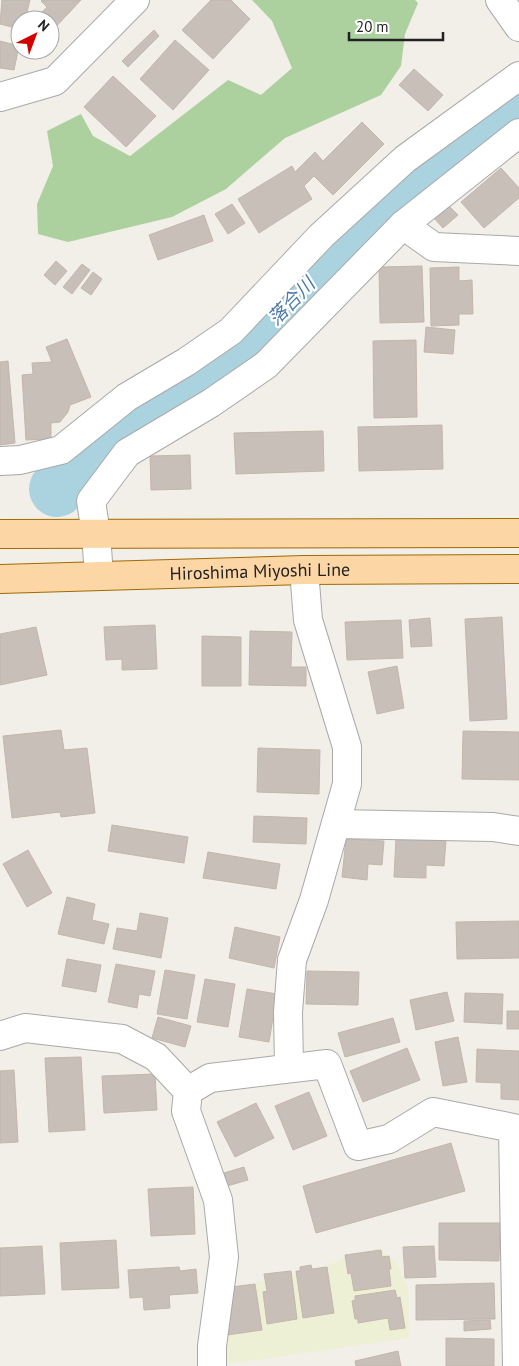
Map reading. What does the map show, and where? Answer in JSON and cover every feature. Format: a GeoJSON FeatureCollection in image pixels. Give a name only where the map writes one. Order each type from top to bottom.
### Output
{"type":"FeatureCollection","features":[{"type":"Feature","properties":{"kind":"main road"},"geometry":{"type":"LineString","coordinates":[[0,534],[519,533]]}},
{"type":"Feature","properties":{"kind":"main road","name":"Hiroshima Miyoshi Line"},"geometry":{"type":"LineString","coordinates":[[0,580],[304,570],[519,569]]}},
{"type":"Feature","properties":{"kind":"street"},"geometry":{"type":"LineString","coordinates":[[0,97],[55,82],[136,0]]}},
{"type":"Feature","properties":{"kind":"street"},"geometry":{"type":"LineString","coordinates":[[500,0],[519,27]]}},
{"type":"Feature","properties":{"kind":"street"},"geometry":{"type":"LineString","coordinates":[[0,461],[20,460],[61,450],[127,397],[186,362],[231,331],[321,236],[405,159],[519,76]]}},
{"type":"Feature","properties":{"kind":"street"},"geometry":{"type":"LineString","coordinates":[[99,576],[91,501],[127,453],[211,403],[266,365],[403,225],[519,133]]}},
{"type":"Feature","properties":{"kind":"street"},"geometry":{"type":"LineString","coordinates":[[403,225],[434,247],[519,252]]}},
{"type":"Feature","properties":{"kind":"street"},"geometry":{"type":"LineString","coordinates":[[288,1068],[288,1012],[292,960],[314,900],[347,784],[347,747],[308,620],[304,570]]}},
{"type":"Feature","properties":{"kind":"street"},"geometry":{"type":"LineString","coordinates":[[336,824],[493,827],[519,831]]}},
{"type":"Feature","properties":{"kind":"street"},"geometry":{"type":"LineString","coordinates":[[0,1036],[25,1028],[122,1039],[156,1057],[188,1091],[186,1111],[218,1200],[224,1257],[212,1346],[212,1366]]}},
{"type":"Feature","properties":{"kind":"street"},"geometry":{"type":"LineString","coordinates":[[188,1091],[210,1078],[327,1064],[358,1146],[389,1139],[433,1112],[513,1128],[516,1366]]}},
{"type":"Feature","properties":{"kind":"green space"},"geometry":{"type":"Polygon","coordinates":[[[252,0],[415,0],[418,3],[405,34],[401,66],[381,95],[285,138],[226,189],[172,217],[68,242],[38,234],[37,204],[53,166],[47,131],[81,114],[93,136],[130,156],[228,80],[261,95],[292,68],[272,21],[252,0]]]}},
{"type":"Feature","properties":{"kind":"green space"},"geometry":{"type":"Polygon","coordinates":[[[379,1248],[397,1263],[408,1288],[409,1338],[229,1364],[226,1349],[231,1288],[314,1269],[379,1248]]]}},
{"type":"Feature","properties":{"kind":"building"},"geometry":{"type":"Polygon","coordinates":[[[2,0],[30,0],[28,10],[10,10],[10,26],[0,24],[2,0]]]}},
{"type":"Feature","properties":{"kind":"building"},"geometry":{"type":"Polygon","coordinates":[[[81,0],[60,22],[60,10],[44,10],[47,7],[41,1],[81,0]]]}},
{"type":"Feature","properties":{"kind":"building"},"geometry":{"type":"Polygon","coordinates":[[[211,0],[231,0],[250,19],[213,59],[182,30],[211,0]]]}},
{"type":"Feature","properties":{"kind":"building"},"geometry":{"type":"Polygon","coordinates":[[[154,30],[159,36],[128,67],[122,61],[154,30]]]}},
{"type":"Feature","properties":{"kind":"building"},"geometry":{"type":"Polygon","coordinates":[[[175,40],[209,70],[173,110],[140,79],[175,40]]]}},
{"type":"Feature","properties":{"kind":"building"},"geometry":{"type":"Polygon","coordinates":[[[0,41],[10,44],[10,60],[16,60],[14,70],[0,68],[0,41]]]}},
{"type":"Feature","properties":{"kind":"building"},"geometry":{"type":"Polygon","coordinates":[[[414,69],[443,95],[428,111],[399,85],[414,69]]]}},
{"type":"Feature","properties":{"kind":"building"},"geometry":{"type":"Polygon","coordinates":[[[113,76],[156,116],[126,147],[84,107],[113,76]]]}},
{"type":"Feature","properties":{"kind":"building"},"geometry":{"type":"Polygon","coordinates":[[[362,122],[384,144],[333,195],[314,176],[304,186],[312,199],[259,233],[238,199],[292,166],[295,172],[315,152],[323,161],[362,122]]]}},
{"type":"Feature","properties":{"kind":"building"},"geometry":{"type":"Polygon","coordinates":[[[501,168],[519,188],[519,198],[484,228],[461,202],[501,168]]]}},
{"type":"Feature","properties":{"kind":"building"},"geometry":{"type":"Polygon","coordinates":[[[232,204],[245,223],[228,234],[215,214],[232,204]]]}},
{"type":"Feature","properties":{"kind":"building"},"geometry":{"type":"Polygon","coordinates":[[[447,204],[458,215],[443,228],[433,217],[447,204]]]}},
{"type":"Feature","properties":{"kind":"building"},"geometry":{"type":"Polygon","coordinates":[[[204,215],[213,241],[158,260],[149,235],[204,215]]]}},
{"type":"Feature","properties":{"kind":"building"},"geometry":{"type":"Polygon","coordinates":[[[56,261],[67,271],[55,285],[44,275],[56,261]]]}},
{"type":"Feature","properties":{"kind":"building"},"geometry":{"type":"Polygon","coordinates":[[[82,264],[90,270],[72,294],[63,287],[82,264]]]}},
{"type":"Feature","properties":{"kind":"building"},"geometry":{"type":"Polygon","coordinates":[[[422,266],[424,322],[380,323],[379,267],[422,266]]]}},
{"type":"Feature","properties":{"kind":"building"},"geometry":{"type":"Polygon","coordinates":[[[459,267],[459,281],[472,280],[473,314],[459,314],[459,325],[431,326],[430,268],[459,267]]]}},
{"type":"Feature","properties":{"kind":"building"},"geometry":{"type":"Polygon","coordinates":[[[93,272],[102,279],[91,295],[81,288],[93,272]]]}},
{"type":"Feature","properties":{"kind":"building"},"geometry":{"type":"Polygon","coordinates":[[[426,327],[455,330],[453,354],[424,352],[426,327]]]}},
{"type":"Feature","properties":{"kind":"building"},"geometry":{"type":"Polygon","coordinates":[[[67,339],[91,397],[70,405],[68,412],[60,422],[51,423],[51,439],[26,440],[22,375],[33,374],[32,363],[52,362],[46,347],[67,339]]]}},
{"type":"Feature","properties":{"kind":"building"},"geometry":{"type":"Polygon","coordinates":[[[416,340],[417,417],[374,418],[373,341],[416,340]]]}},
{"type":"Feature","properties":{"kind":"building"},"geometry":{"type":"Polygon","coordinates":[[[8,361],[15,443],[0,445],[0,362],[8,361]]]}},
{"type":"Feature","properties":{"kind":"building"},"geometry":{"type":"Polygon","coordinates":[[[442,425],[443,469],[359,471],[358,427],[442,425]]]}},
{"type":"Feature","properties":{"kind":"building"},"geometry":{"type":"Polygon","coordinates":[[[323,431],[324,471],[236,474],[234,433],[323,431]]]}},
{"type":"Feature","properties":{"kind":"building"},"geometry":{"type":"Polygon","coordinates":[[[190,455],[191,489],[151,490],[150,456],[190,455]]]}},
{"type":"Feature","properties":{"kind":"building"},"geometry":{"type":"Polygon","coordinates":[[[502,617],[507,719],[470,721],[465,619],[502,617]]]}},
{"type":"Feature","properties":{"kind":"building"},"geometry":{"type":"Polygon","coordinates":[[[430,618],[432,646],[411,647],[409,620],[430,618]]]}},
{"type":"Feature","properties":{"kind":"building"},"geometry":{"type":"Polygon","coordinates":[[[401,620],[403,658],[347,660],[345,622],[401,620]]]}},
{"type":"Feature","properties":{"kind":"building"},"geometry":{"type":"Polygon","coordinates":[[[155,625],[157,669],[122,670],[122,659],[106,660],[104,627],[155,625]]]}},
{"type":"Feature","properties":{"kind":"building"},"geometry":{"type":"Polygon","coordinates":[[[36,627],[47,675],[0,685],[0,634],[36,627]]]}},
{"type":"Feature","properties":{"kind":"building"},"geometry":{"type":"Polygon","coordinates":[[[250,631],[292,632],[291,667],[306,667],[306,686],[249,685],[250,631]]]}},
{"type":"Feature","properties":{"kind":"building"},"geometry":{"type":"Polygon","coordinates":[[[202,636],[241,637],[241,686],[202,686],[202,636]]]}},
{"type":"Feature","properties":{"kind":"building"},"geometry":{"type":"Polygon","coordinates":[[[397,666],[404,708],[377,714],[368,672],[397,666]]]}},
{"type":"Feature","properties":{"kind":"building"},"geometry":{"type":"Polygon","coordinates":[[[61,730],[64,750],[87,748],[95,813],[61,817],[60,812],[12,818],[3,736],[61,730]]]}},
{"type":"Feature","properties":{"kind":"building"},"geometry":{"type":"Polygon","coordinates":[[[463,731],[519,732],[519,780],[462,779],[463,731]]]}},
{"type":"Feature","properties":{"kind":"building"},"geometry":{"type":"Polygon","coordinates":[[[258,748],[320,750],[319,794],[257,792],[258,748]]]}},
{"type":"Feature","properties":{"kind":"building"},"geometry":{"type":"Polygon","coordinates":[[[254,816],[307,818],[306,844],[253,842],[254,816]]]}},
{"type":"Feature","properties":{"kind":"building"},"geometry":{"type":"Polygon","coordinates":[[[112,825],[188,837],[184,863],[108,851],[112,825]]]}},
{"type":"Feature","properties":{"kind":"building"},"geometry":{"type":"Polygon","coordinates":[[[396,838],[446,840],[444,866],[426,865],[426,878],[394,877],[396,838]]]}},
{"type":"Feature","properties":{"kind":"building"},"geometry":{"type":"Polygon","coordinates":[[[346,839],[384,841],[382,865],[368,864],[367,880],[342,877],[346,839]]]}},
{"type":"Feature","properties":{"kind":"building"},"geometry":{"type":"Polygon","coordinates":[[[28,850],[52,893],[27,907],[3,864],[28,850]]]}},
{"type":"Feature","properties":{"kind":"building"},"geometry":{"type":"Polygon","coordinates":[[[208,852],[280,864],[276,889],[203,878],[208,852]]]}},
{"type":"Feature","properties":{"kind":"building"},"geometry":{"type":"Polygon","coordinates":[[[67,897],[95,904],[92,920],[109,924],[104,944],[58,934],[67,897]]]}},
{"type":"Feature","properties":{"kind":"building"},"geometry":{"type":"Polygon","coordinates":[[[140,913],[168,918],[161,958],[113,949],[117,928],[137,931],[140,913]]]}},
{"type":"Feature","properties":{"kind":"building"},"geometry":{"type":"Polygon","coordinates":[[[519,921],[519,958],[457,959],[456,922],[519,921]]]}},
{"type":"Feature","properties":{"kind":"building"},"geometry":{"type":"Polygon","coordinates":[[[235,927],[280,937],[274,968],[229,958],[235,927]]]}},
{"type":"Feature","properties":{"kind":"building"},"geometry":{"type":"Polygon","coordinates":[[[67,959],[101,965],[96,992],[62,986],[67,959]]]}},
{"type":"Feature","properties":{"kind":"building"},"geometry":{"type":"Polygon","coordinates":[[[116,964],[155,971],[150,996],[139,994],[137,1008],[108,1002],[116,964]]]}},
{"type":"Feature","properties":{"kind":"building"},"geometry":{"type":"Polygon","coordinates":[[[165,970],[195,975],[187,1019],[157,1014],[165,970]]]}},
{"type":"Feature","properties":{"kind":"building"},"geometry":{"type":"Polygon","coordinates":[[[307,971],[359,972],[358,1005],[306,1004],[307,971]]]}},
{"type":"Feature","properties":{"kind":"building"},"geometry":{"type":"Polygon","coordinates":[[[205,979],[235,984],[228,1027],[197,1022],[205,979]]]}},
{"type":"Feature","properties":{"kind":"building"},"geometry":{"type":"Polygon","coordinates":[[[247,989],[277,994],[269,1042],[239,1037],[247,989]]]}},
{"type":"Feature","properties":{"kind":"building"},"geometry":{"type":"Polygon","coordinates":[[[447,992],[454,1021],[416,1030],[410,1000],[447,992]]]}},
{"type":"Feature","properties":{"kind":"building"},"geometry":{"type":"Polygon","coordinates":[[[465,993],[503,994],[502,1024],[464,1022],[465,993]]]}},
{"type":"Feature","properties":{"kind":"building"},"geometry":{"type":"Polygon","coordinates":[[[507,1011],[519,1011],[519,1029],[507,1029],[507,1011]]]}},
{"type":"Feature","properties":{"kind":"building"},"geometry":{"type":"Polygon","coordinates":[[[158,1017],[191,1026],[185,1047],[152,1038],[158,1017]]]}},
{"type":"Feature","properties":{"kind":"building"},"geometry":{"type":"Polygon","coordinates":[[[393,1018],[400,1042],[345,1057],[338,1033],[393,1018]]]}},
{"type":"Feature","properties":{"kind":"building"},"geometry":{"type":"Polygon","coordinates":[[[458,1037],[467,1082],[443,1086],[435,1042],[458,1037]]]}},
{"type":"Feature","properties":{"kind":"building"},"geometry":{"type":"Polygon","coordinates":[[[407,1048],[420,1080],[363,1102],[350,1071],[407,1048]]]}},
{"type":"Feature","properties":{"kind":"building"},"geometry":{"type":"Polygon","coordinates":[[[477,1049],[519,1051],[519,1100],[501,1099],[501,1083],[476,1082],[477,1049]]]}},
{"type":"Feature","properties":{"kind":"building"},"geometry":{"type":"Polygon","coordinates":[[[81,1057],[85,1130],[49,1132],[45,1058],[81,1057]]]}},
{"type":"Feature","properties":{"kind":"building"},"geometry":{"type":"Polygon","coordinates":[[[14,1070],[18,1142],[0,1143],[0,1071],[14,1070]]]}},
{"type":"Feature","properties":{"kind":"building"},"geometry":{"type":"Polygon","coordinates":[[[155,1074],[157,1110],[104,1113],[102,1076],[155,1074]]]}},
{"type":"Feature","properties":{"kind":"building"},"geometry":{"type":"Polygon","coordinates":[[[309,1092],[327,1136],[293,1150],[275,1106],[309,1092]]]}},
{"type":"Feature","properties":{"kind":"building"},"geometry":{"type":"Polygon","coordinates":[[[256,1103],[274,1138],[235,1157],[217,1122],[256,1103]]]}},
{"type":"Feature","properties":{"kind":"building"},"geometry":{"type":"Polygon","coordinates":[[[451,1143],[465,1191],[316,1233],[303,1186],[451,1143]]]}},
{"type":"Feature","properties":{"kind":"building"},"geometry":{"type":"Polygon","coordinates":[[[244,1167],[248,1180],[227,1186],[224,1173],[244,1167]]]}},
{"type":"Feature","properties":{"kind":"building"},"geometry":{"type":"Polygon","coordinates":[[[193,1187],[195,1234],[151,1236],[148,1189],[193,1187]]]}},
{"type":"Feature","properties":{"kind":"building"},"geometry":{"type":"Polygon","coordinates":[[[439,1223],[500,1223],[499,1261],[439,1260],[439,1223]]]}},
{"type":"Feature","properties":{"kind":"building"},"geometry":{"type":"Polygon","coordinates":[[[116,1240],[119,1288],[62,1290],[60,1243],[116,1240]]]}},
{"type":"Feature","properties":{"kind":"building"},"geometry":{"type":"Polygon","coordinates":[[[42,1246],[45,1294],[0,1296],[0,1248],[42,1246]]]}},
{"type":"Feature","properties":{"kind":"building"},"geometry":{"type":"Polygon","coordinates":[[[434,1246],[436,1277],[405,1278],[403,1247],[434,1246]]]}},
{"type":"Feature","properties":{"kind":"building"},"geometry":{"type":"Polygon","coordinates":[[[381,1250],[382,1257],[389,1256],[391,1286],[354,1291],[351,1273],[348,1274],[345,1255],[381,1250]]]}},
{"type":"Feature","properties":{"kind":"building"},"geometry":{"type":"Polygon","coordinates":[[[311,1265],[312,1269],[327,1267],[334,1313],[303,1318],[296,1271],[300,1271],[300,1267],[311,1265]]]}},
{"type":"Feature","properties":{"kind":"building"},"geometry":{"type":"Polygon","coordinates":[[[179,1267],[180,1271],[196,1269],[198,1293],[169,1295],[170,1308],[144,1310],[143,1297],[130,1298],[128,1270],[179,1267]]]}},
{"type":"Feature","properties":{"kind":"building"},"geometry":{"type":"Polygon","coordinates":[[[291,1271],[297,1319],[267,1324],[263,1292],[267,1291],[264,1274],[291,1271]]]}},
{"type":"Feature","properties":{"kind":"building"},"geometry":{"type":"Polygon","coordinates":[[[494,1283],[495,1319],[416,1320],[416,1285],[494,1283]]]}},
{"type":"Feature","properties":{"kind":"building"},"geometry":{"type":"Polygon","coordinates":[[[255,1284],[262,1330],[227,1335],[231,1287],[255,1284]]]}},
{"type":"Feature","properties":{"kind":"building"},"geometry":{"type":"Polygon","coordinates":[[[395,1290],[397,1298],[400,1297],[405,1328],[390,1330],[388,1318],[358,1323],[358,1319],[355,1319],[352,1301],[355,1300],[355,1296],[395,1290]]]}},
{"type":"Feature","properties":{"kind":"building"},"geometry":{"type":"Polygon","coordinates":[[[490,1320],[491,1329],[464,1331],[464,1321],[490,1320]]]}},
{"type":"Feature","properties":{"kind":"building"},"geometry":{"type":"Polygon","coordinates":[[[446,1338],[494,1339],[494,1366],[446,1366],[446,1338]]]}},
{"type":"Feature","properties":{"kind":"building"},"geometry":{"type":"Polygon","coordinates":[[[398,1351],[401,1366],[356,1366],[355,1361],[398,1351]]]}},
{"type":"Feature","properties":{"kind":"waterway","name":"落合川"},"geometry":{"type":"LineString","coordinates":[[57,489],[102,439],[141,413],[235,360],[325,265],[414,183],[519,101]]}}]}
